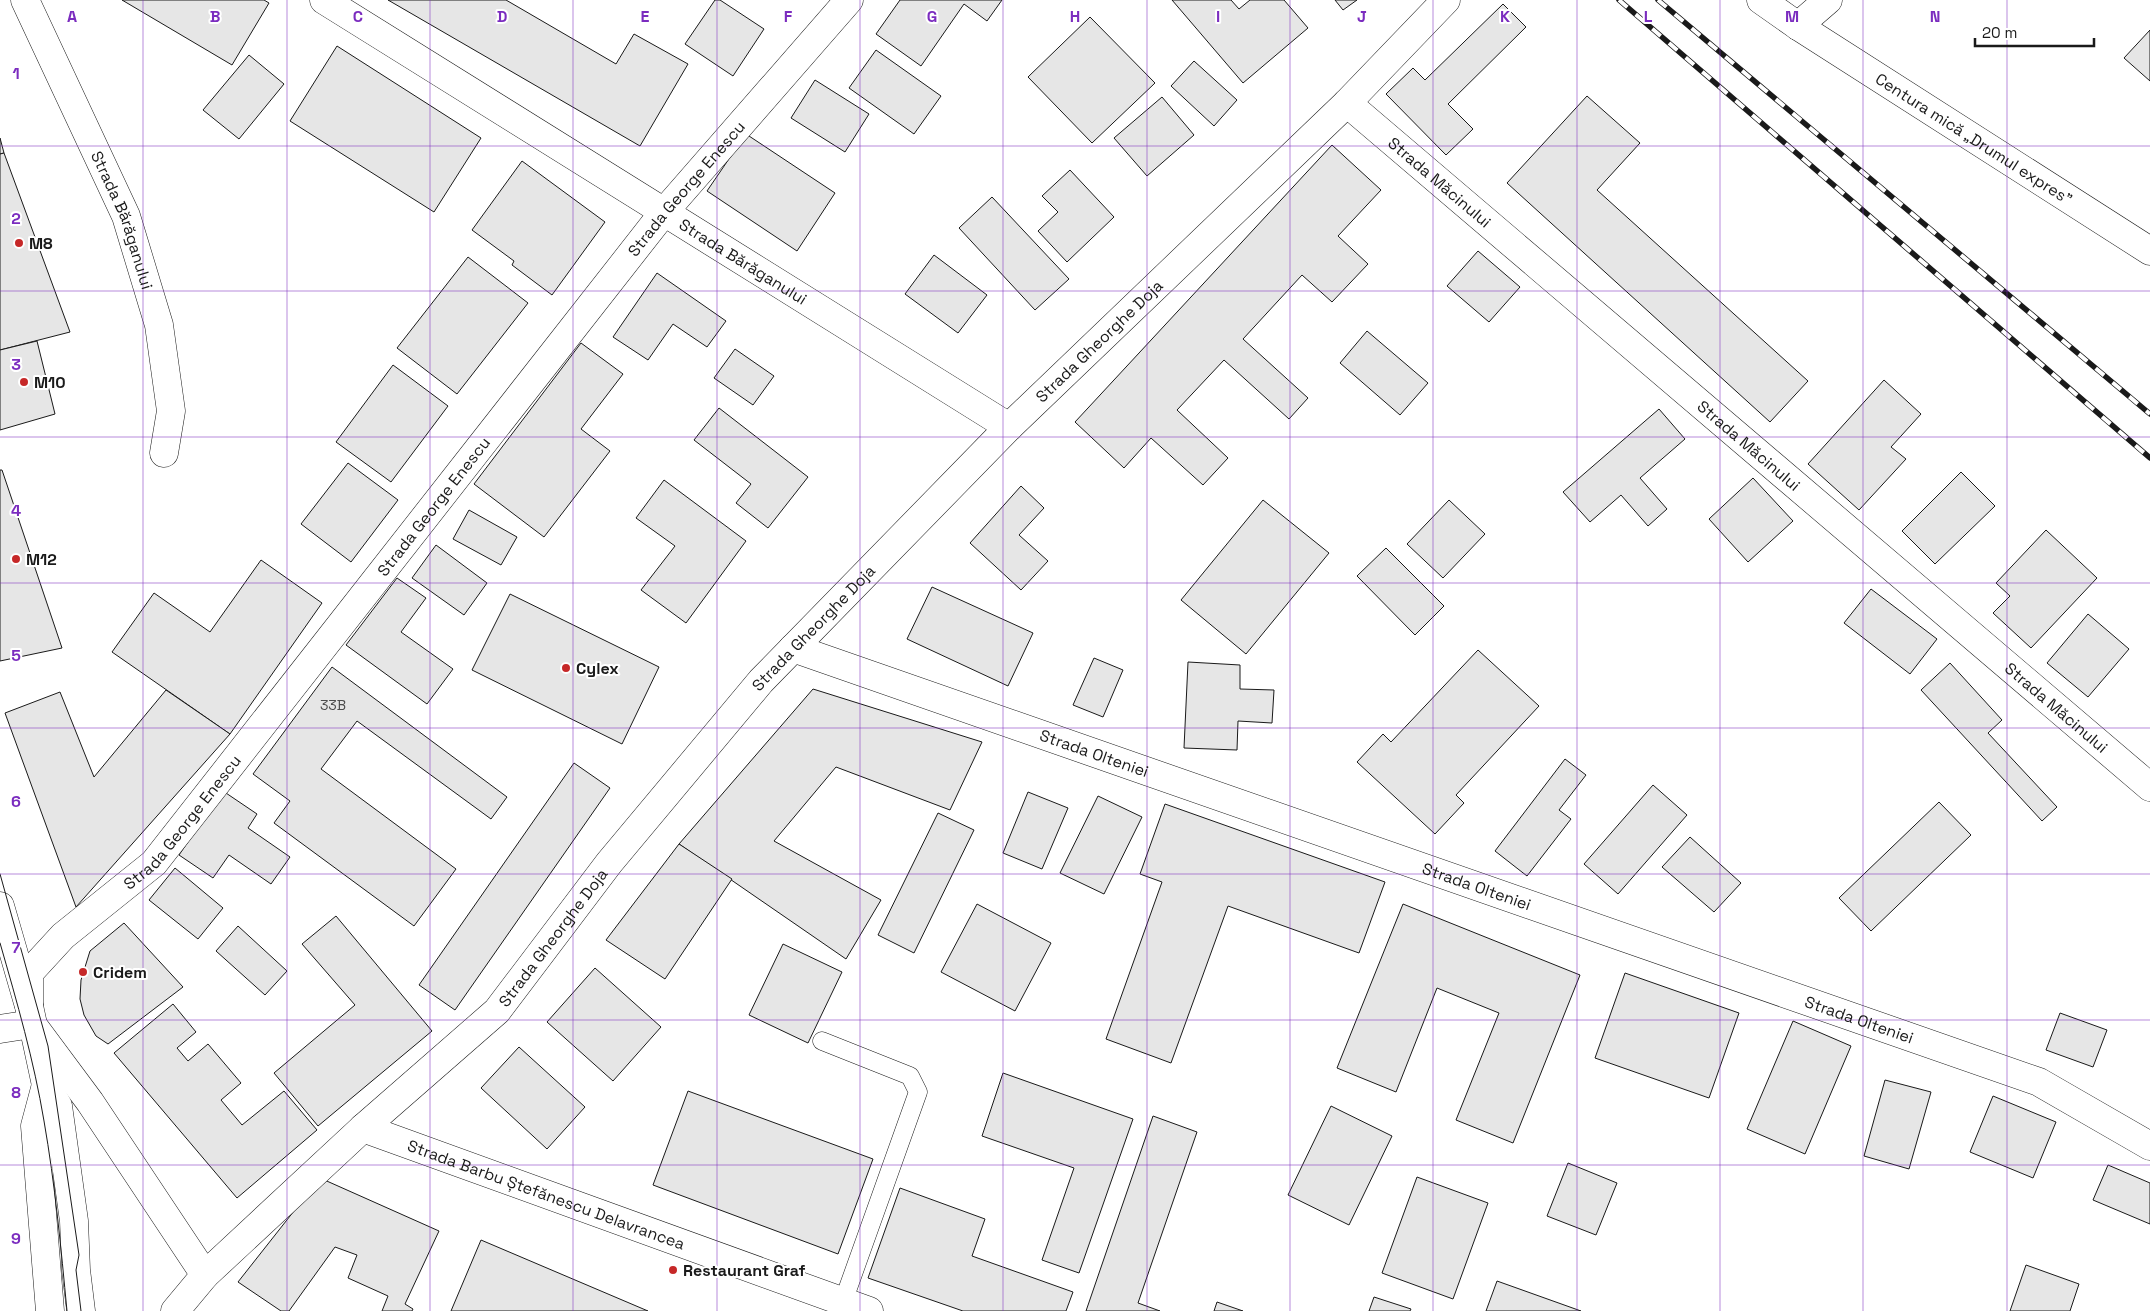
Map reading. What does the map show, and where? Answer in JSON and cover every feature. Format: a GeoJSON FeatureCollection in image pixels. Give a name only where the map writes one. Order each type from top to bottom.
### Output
{"type":"FeatureCollection","features":[{"type":"Feature","properties":{"kind":"street","name":"Strada Bărăganului"},"geometry":{"type":"LineString","coordinates":[[25,0],[126,216],[159,325],[171,411],[164,453]]}},
{"type":"Feature","properties":{"kind":"street","name":"Strada Bărăganului"},"geometry":{"type":"LineString","coordinates":[[324,0],[1009,427]]}},
{"type":"Feature","properties":{"kind":"street","name":"Strada George Enescu"},"geometry":{"type":"LineString","coordinates":[[30,1015],[29,973],[63,936],[154,864],[664,212],[849,0]]}},
{"type":"Feature","properties":{"kind":"street","name":"Strada Gheorghe Doja"},"geometry":{"type":"LineString","coordinates":[[175,1311],[206,1275],[364,1128],[497,1011],[615,856],[710,739],[761,681],[1009,427],[1347,103],[1446,0]]}},
{"type":"Feature","properties":{"kind":"street","name":"Centura mică „Drumul expres”"},"geometry":{"type":"LineString","coordinates":[[1761,0],[1798,26],[2150,252]]}},
{"type":"Feature","properties":{"kind":"street"},"geometry":{"type":"LineString","coordinates":[[1798,26],[1828,0]]}},
{"type":"Feature","properties":{"kind":"street","name":"Strada Măcinului"},"geometry":{"type":"LineString","coordinates":[[1347,103],[2150,787]]}},
{"type":"Feature","properties":{"kind":"street","name":"Strada Olteniei"},"geometry":{"type":"LineString","coordinates":[[793,648],[2039,1082],[2150,1146]]}},
{"type":"Feature","properties":{"kind":"street"},"geometry":{"type":"LineString","coordinates":[[0,906],[30,1015],[46,1085],[58,1106],[74,1221],[76,1270],[81,1311]]}},
{"type":"Feature","properties":{"kind":"street"},"geometry":{"type":"LineString","coordinates":[[0,1029],[30,1015]]}},
{"type":"Feature","properties":{"kind":"street"},"geometry":{"type":"LineString","coordinates":[[30,1015],[206,1275]]}},
{"type":"Feature","properties":{"kind":"street"},"geometry":{"type":"LineString","coordinates":[[46,1085],[34,1126],[50,1311]]}},
{"type":"Feature","properties":{"kind":"street","name":"Strada Barbu Ștefănescu Delavrancea"},"geometry":{"type":"LineString","coordinates":[[364,1128],[869,1311]]}},
{"type":"Feature","properties":{"kind":"lane"},"geometry":{"type":"LineString","coordinates":[[822,1041],[910,1076],[918,1092],[843,1302]]}},
{"type":"Feature","properties":{"kind":"building"},"geometry":{"type":"Polygon","coordinates":[[[122,0],[264,0],[269,3],[232,65],[122,0]]]}},
{"type":"Feature","properties":{"kind":"building"},"geometry":{"type":"Polygon","coordinates":[[[388,0],[506,0],[616,64],[634,34],[688,64],[640,146],[388,0]]]}},
{"type":"Feature","properties":{"kind":"building"},"geometry":{"type":"Polygon","coordinates":[[[715,0],[720,0],[764,29],[733,76],[685,44],[715,0]]]}},
{"type":"Feature","properties":{"kind":"building"},"geometry":{"type":"Polygon","coordinates":[[[900,0],[1002,0],[987,21],[964,4],[921,66],[876,34],[900,0]]]}},
{"type":"Feature","properties":{"kind":"building"},"geometry":{"type":"Polygon","coordinates":[[[1172,0],[1231,0],[1239,9],[1250,0],[1284,0],[1308,28],[1243,83],[1172,0]]]}},
{"type":"Feature","properties":{"kind":"building"},"geometry":{"type":"Polygon","coordinates":[[[1335,0],[1357,0],[1343,10],[1335,0]]]}},
{"type":"Feature","properties":{"kind":"building"},"geometry":{"type":"Polygon","coordinates":[[[1503,4],[1526,27],[1448,104],[1473,129],[1446,155],[1386,94],[1413,68],[1425,80],[1503,4]]]}},
{"type":"Feature","properties":{"kind":"building"},"geometry":{"type":"Polygon","coordinates":[[[1090,17],[1155,83],[1092,143],[1028,77],[1090,17]]]}},
{"type":"Feature","properties":{"kind":"building"},"geometry":{"type":"Polygon","coordinates":[[[2150,30],[2150,81],[2124,58],[2150,30]]]}},
{"type":"Feature","properties":{"kind":"building"},"geometry":{"type":"Polygon","coordinates":[[[337,46],[481,138],[434,212],[290,121],[337,46]]]}},
{"type":"Feature","properties":{"kind":"building"},"geometry":{"type":"Polygon","coordinates":[[[876,50],[941,96],[914,134],[849,88],[876,50]]]}},
{"type":"Feature","properties":{"kind":"building"},"geometry":{"type":"Polygon","coordinates":[[[249,55],[284,84],[239,139],[203,110],[249,55]]]}},
{"type":"Feature","properties":{"kind":"building"},"geometry":{"type":"Polygon","coordinates":[[[1194,61],[1237,100],[1214,126],[1171,86],[1194,61]]]}},
{"type":"Feature","properties":{"kind":"building"},"geometry":{"type":"Polygon","coordinates":[[[815,80],[869,114],[845,152],[791,118],[815,80]]]}},
{"type":"Feature","properties":{"kind":"building"},"geometry":{"type":"Polygon","coordinates":[[[1587,96],[1640,143],[1597,190],[1808,381],[1770,422],[1507,183],[1587,96]]]}},
{"type":"Feature","properties":{"kind":"building"},"geometry":{"type":"Polygon","coordinates":[[[1162,97],[1194,135],[1147,176],[1114,138],[1162,97]]]}},
{"type":"Feature","properties":{"kind":"building"},"geometry":{"type":"Polygon","coordinates":[[[746,134],[835,193],[797,251],[707,191],[746,134]]]}},
{"type":"Feature","properties":{"kind":"building"},"geometry":{"type":"Polygon","coordinates":[[[0,138],[4,153],[0,154],[0,138]]]}},
{"type":"Feature","properties":{"kind":"building"},"geometry":{"type":"Polygon","coordinates":[[[1332,145],[1381,190],[1338,236],[1368,264],[1332,302],[1302,275],[1243,339],[1308,398],[1289,419],[1224,360],[1177,410],[1228,458],[1203,485],[1151,438],[1124,468],[1075,422],[1332,145]]]}},
{"type":"Feature","properties":{"kind":"building","name":"M8"},"geometry":{"type":"Polygon","coordinates":[[[4,153],[70,332],[0,350],[0,154],[4,153]]]}},
{"type":"Feature","properties":{"kind":"building"},"geometry":{"type":"Polygon","coordinates":[[[522,161],[605,222],[552,295],[512,265],[514,261],[472,230],[522,161]]]}},
{"type":"Feature","properties":{"kind":"building"},"geometry":{"type":"Polygon","coordinates":[[[1070,170],[1114,217],[1067,262],[1038,231],[1058,212],[1042,196],[1070,170]]]}},
{"type":"Feature","properties":{"kind":"building"},"geometry":{"type":"Polygon","coordinates":[[[992,197],[1069,279],[1035,310],[959,228],[992,197]]]}},
{"type":"Feature","properties":{"kind":"building"},"geometry":{"type":"Polygon","coordinates":[[[1478,251],[1520,287],[1489,322],[1447,286],[1478,251]]]}},
{"type":"Feature","properties":{"kind":"building"},"geometry":{"type":"Polygon","coordinates":[[[934,255],[987,295],[958,333],[905,294],[934,255]]]}},
{"type":"Feature","properties":{"kind":"building"},"geometry":{"type":"Polygon","coordinates":[[[468,257],[528,303],[457,394],[397,348],[468,257]]]}},
{"type":"Feature","properties":{"kind":"building"},"geometry":{"type":"Polygon","coordinates":[[[657,273],[726,321],[707,347],[673,324],[648,360],[613,337],[657,273]]]}},
{"type":"Feature","properties":{"kind":"building"},"geometry":{"type":"Polygon","coordinates":[[[1367,331],[1428,383],[1400,415],[1340,363],[1367,331]]]}},
{"type":"Feature","properties":{"kind":"building","name":"M10"},"geometry":{"type":"Polygon","coordinates":[[[37,341],[55,414],[0,430],[0,350],[37,341]]]}},
{"type":"Feature","properties":{"kind":"building"},"geometry":{"type":"Polygon","coordinates":[[[581,343],[623,374],[581,429],[610,451],[544,537],[474,484],[581,343]]]}},
{"type":"Feature","properties":{"kind":"building"},"geometry":{"type":"Polygon","coordinates":[[[735,349],[774,376],[753,405],[714,378],[735,349]]]}},
{"type":"Feature","properties":{"kind":"building"},"geometry":{"type":"Polygon","coordinates":[[[393,365],[448,406],[391,482],[336,442],[393,365]]]}},
{"type":"Feature","properties":{"kind":"building"},"geometry":{"type":"Polygon","coordinates":[[[1884,380],[1921,414],[1891,447],[1906,459],[1859,510],[1808,464],[1884,380]]]}},
{"type":"Feature","properties":{"kind":"building"},"geometry":{"type":"Polygon","coordinates":[[[719,408],[808,477],[768,528],[736,503],[751,484],[694,440],[719,408]]]}},
{"type":"Feature","properties":{"kind":"building"},"geometry":{"type":"Polygon","coordinates":[[[1659,409],[1685,439],[1640,478],[1667,509],[1648,526],[1621,495],[1590,522],[1563,492],[1659,409]]]}},
{"type":"Feature","properties":{"kind":"building"},"geometry":{"type":"Polygon","coordinates":[[[348,463],[398,500],[351,562],[301,524],[348,463]]]}},
{"type":"Feature","properties":{"kind":"building","name":"M12"},"geometry":{"type":"Polygon","coordinates":[[[0,470],[2,470],[62,648],[0,661],[0,470]]]}},
{"type":"Feature","properties":{"kind":"building"},"geometry":{"type":"Polygon","coordinates":[[[1961,472],[1995,506],[1935,564],[1902,531],[1961,472]]]}},
{"type":"Feature","properties":{"kind":"building"},"geometry":{"type":"Polygon","coordinates":[[[1753,478],[1793,521],[1748,562],[1709,519],[1753,478]]]}},
{"type":"Feature","properties":{"kind":"building"},"geometry":{"type":"Polygon","coordinates":[[[664,480],[746,541],[686,623],[641,590],[675,546],[636,518],[664,480]]]}},
{"type":"Feature","properties":{"kind":"building"},"geometry":{"type":"Polygon","coordinates":[[[1021,486],[1044,508],[1019,535],[1048,561],[1021,590],[970,543],[1021,486]]]}},
{"type":"Feature","properties":{"kind":"building"},"geometry":{"type":"Polygon","coordinates":[[[1263,500],[1329,553],[1246,654],[1181,600],[1263,500]]]}},
{"type":"Feature","properties":{"kind":"building"},"geometry":{"type":"Polygon","coordinates":[[[1449,500],[1485,534],[1443,578],[1407,544],[1449,500]]]}},
{"type":"Feature","properties":{"kind":"building"},"geometry":{"type":"Polygon","coordinates":[[[469,510],[517,537],[501,565],[453,539],[469,510]]]}},
{"type":"Feature","properties":{"kind":"building"},"geometry":{"type":"Polygon","coordinates":[[[2046,530],[2097,578],[2031,648],[1993,613],[2010,596],[1996,583],[2046,530]]]}},
{"type":"Feature","properties":{"kind":"building"},"geometry":{"type":"Polygon","coordinates":[[[436,545],[487,583],[464,615],[412,578],[436,545]]]}},
{"type":"Feature","properties":{"kind":"building"},"geometry":{"type":"Polygon","coordinates":[[[1386,548],[1444,606],[1415,635],[1357,576],[1386,548]]]}},
{"type":"Feature","properties":{"kind":"building"},"geometry":{"type":"Polygon","coordinates":[[[261,560],[322,603],[230,734],[112,652],[154,593],[210,632],[261,560]]]}},
{"type":"Feature","properties":{"kind":"building"},"geometry":{"type":"Polygon","coordinates":[[[397,578],[426,598],[401,632],[453,669],[427,704],[346,645],[397,578]]]}},
{"type":"Feature","properties":{"kind":"building"},"geometry":{"type":"Polygon","coordinates":[[[932,587],[1033,633],[1008,686],[907,639],[932,587]]]}},
{"type":"Feature","properties":{"kind":"building"},"geometry":{"type":"Polygon","coordinates":[[[1871,589],[1937,639],[1910,674],[1844,623],[1871,589]]]}},
{"type":"Feature","properties":{"kind":"building","name":"Cylex"},"geometry":{"type":"Polygon","coordinates":[[[510,594],[659,667],[622,744],[472,670],[510,594]]]}},
{"type":"Feature","properties":{"kind":"building"},"geometry":{"type":"Polygon","coordinates":[[[2088,614],[2129,649],[2088,697],[2047,663],[2088,614]]]}},
{"type":"Feature","properties":{"kind":"building"},"geometry":{"type":"Polygon","coordinates":[[[1478,650],[1539,706],[1456,795],[1464,803],[1435,834],[1357,762],[1383,734],[1391,742],[1478,650]]]}},
{"type":"Feature","properties":{"kind":"building"},"geometry":{"type":"Polygon","coordinates":[[[1094,658],[1123,670],[1103,717],[1073,705],[1094,658]]]}},
{"type":"Feature","properties":{"kind":"building"},"geometry":{"type":"Polygon","coordinates":[[[1188,662],[1240,665],[1240,689],[1274,690],[1272,723],[1238,721],[1237,750],[1184,748],[1188,662]]]}},
{"type":"Feature","properties":{"kind":"building"},"geometry":{"type":"Polygon","coordinates":[[[1950,663],[2002,720],[1988,733],[2057,807],[2042,821],[1921,690],[1950,663]]]}},
{"type":"Feature","properties":{"kind":"building"},"geometry":{"type":"Polygon","coordinates":[[[332,667],[507,797],[491,819],[357,721],[321,769],[456,869],[414,926],[274,823],[290,801],[253,774],[332,667]]]}},
{"type":"Feature","properties":{"kind":"building"},"geometry":{"type":"Polygon","coordinates":[[[813,689],[982,742],[950,810],[836,767],[774,841],[881,900],[846,959],[679,844],[813,689]]]}},
{"type":"Feature","properties":{"kind":"building"},"geometry":{"type":"Polygon","coordinates":[[[166,690],[230,734],[76,907],[5,713],[60,692],[94,777],[166,690]]]}},
{"type":"Feature","properties":{"kind":"building"},"geometry":{"type":"Polygon","coordinates":[[[1565,759],[1586,775],[1559,810],[1571,819],[1527,876],[1495,851],[1565,759]]]}},
{"type":"Feature","properties":{"kind":"building"},"geometry":{"type":"Polygon","coordinates":[[[574,763],[610,788],[455,1010],[419,985],[574,763]]]}},
{"type":"Feature","properties":{"kind":"building"},"geometry":{"type":"Polygon","coordinates":[[[1653,785],[1687,815],[1618,894],[1584,864],[1653,785]]]}},
{"type":"Feature","properties":{"kind":"building"},"geometry":{"type":"Polygon","coordinates":[[[223,791],[257,814],[248,828],[290,857],[271,884],[229,855],[213,878],[179,855],[223,791]]]}},
{"type":"Feature","properties":{"kind":"building"},"geometry":{"type":"Polygon","coordinates":[[[1028,792],[1068,808],[1042,869],[1003,853],[1028,792]]]}},
{"type":"Feature","properties":{"kind":"building"},"geometry":{"type":"Polygon","coordinates":[[[1098,796],[1142,817],[1104,894],[1060,873],[1098,796]]]}},
{"type":"Feature","properties":{"kind":"building"},"geometry":{"type":"Polygon","coordinates":[[[1939,802],[1971,835],[1871,931],[1839,898],[1939,802]]]}},
{"type":"Feature","properties":{"kind":"building"},"geometry":{"type":"Polygon","coordinates":[[[1165,804],[1385,882],[1359,953],[1228,906],[1171,1063],[1106,1039],[1162,882],[1140,874],[1165,804]]]}},
{"type":"Feature","properties":{"kind":"building"},"geometry":{"type":"Polygon","coordinates":[[[938,813],[974,830],[914,953],[878,935],[938,813]]]}},
{"type":"Feature","properties":{"kind":"building"},"geometry":{"type":"Polygon","coordinates":[[[1690,837],[1741,883],[1714,912],[1662,867],[1690,837]]]}},
{"type":"Feature","properties":{"kind":"building"},"geometry":{"type":"Polygon","coordinates":[[[679,844],[732,879],[665,979],[606,940],[679,844]]]}},
{"type":"Feature","properties":{"kind":"building"},"geometry":{"type":"Polygon","coordinates":[[[175,868],[223,908],[198,939],[149,900],[175,868]]]}},
{"type":"Feature","properties":{"kind":"building"},"geometry":{"type":"Polygon","coordinates":[[[977,904],[1051,943],[1015,1011],[941,972],[977,904]]]}},
{"type":"Feature","properties":{"kind":"building"},"geometry":{"type":"Polygon","coordinates":[[[1403,904],[1580,975],[1513,1143],[1456,1120],[1499,1013],[1437,988],[1396,1092],[1337,1068],[1403,904]]]}},
{"type":"Feature","properties":{"kind":"building"},"geometry":{"type":"Polygon","coordinates":[[[336,916],[432,1031],[318,1126],[274,1073],[355,1005],[302,944],[336,916]]]}},
{"type":"Feature","properties":{"kind":"building"},"geometry":{"type":"Polygon","coordinates":[[[124,923],[183,987],[108,1044],[96,1036],[84,1015],[80,999],[81,980],[90,951],[124,923]]]}},
{"type":"Feature","properties":{"kind":"building"},"geometry":{"type":"Polygon","coordinates":[[[238,926],[287,971],[265,995],[216,951],[238,926]]]}},
{"type":"Feature","properties":{"kind":"building"},"geometry":{"type":"Polygon","coordinates":[[[783,944],[842,972],[808,1043],[749,1015],[783,944]]]}},
{"type":"Feature","properties":{"kind":"building"},"geometry":{"type":"Polygon","coordinates":[[[595,968],[661,1027],[613,1081],[547,1022],[595,968]]]}},
{"type":"Feature","properties":{"kind":"building"},"geometry":{"type":"Polygon","coordinates":[[[1625,973],[1739,1013],[1709,1098],[1595,1058],[1625,973]]]}},
{"type":"Feature","properties":{"kind":"building"},"geometry":{"type":"Polygon","coordinates":[[[173,1004],[196,1032],[177,1048],[188,1061],[208,1044],[241,1083],[221,1100],[242,1125],[284,1091],[317,1130],[237,1198],[114,1053],[173,1004]]]}},
{"type":"Feature","properties":{"kind":"building"},"geometry":{"type":"Polygon","coordinates":[[[2060,1013],[2107,1030],[2093,1067],[2046,1050],[2060,1013]]]}},
{"type":"Feature","properties":{"kind":"building"},"geometry":{"type":"Polygon","coordinates":[[[1793,1021],[1851,1046],[1805,1154],[1747,1129],[1793,1021]]]}},
{"type":"Feature","properties":{"kind":"building"},"geometry":{"type":"Polygon","coordinates":[[[519,1047],[585,1107],[547,1149],[481,1088],[519,1047]]]}},
{"type":"Feature","properties":{"kind":"building"},"geometry":{"type":"Polygon","coordinates":[[[1003,1073],[1133,1119],[1079,1273],[1042,1260],[1074,1168],[982,1136],[1003,1073]]]}},
{"type":"Feature","properties":{"kind":"building"},"geometry":{"type":"Polygon","coordinates":[[[1885,1080],[1931,1092],[1909,1169],[1864,1156],[1885,1080]]]}},
{"type":"Feature","properties":{"kind":"building"},"geometry":{"type":"Polygon","coordinates":[[[688,1091],[873,1159],[838,1254],[653,1185],[688,1091]]]}},
{"type":"Feature","properties":{"kind":"building"},"geometry":{"type":"Polygon","coordinates":[[[1993,1096],[2056,1122],[2033,1178],[1970,1152],[1993,1096]]]}},
{"type":"Feature","properties":{"kind":"building"},"geometry":{"type":"Polygon","coordinates":[[[1331,1106],[1392,1136],[1349,1225],[1288,1195],[1331,1106]]]}},
{"type":"Feature","properties":{"kind":"building"},"geometry":{"type":"Polygon","coordinates":[[[1153,1116],[1197,1132],[1138,1303],[1160,1311],[1086,1311],[1153,1116]]]}},
{"type":"Feature","properties":{"kind":"building"},"geometry":{"type":"Polygon","coordinates":[[[1568,1163],[1617,1183],[1596,1235],[1547,1216],[1568,1163]]]}},
{"type":"Feature","properties":{"kind":"building"},"geometry":{"type":"Polygon","coordinates":[[[2108,1165],[2150,1183],[2150,1224],[2093,1200],[2108,1165]]]}},
{"type":"Feature","properties":{"kind":"building"},"geometry":{"type":"Polygon","coordinates":[[[1417,1177],[1488,1203],[1453,1299],[1382,1273],[1417,1177]]]}},
{"type":"Feature","properties":{"kind":"building"},"geometry":{"type":"Polygon","coordinates":[[[320,1178],[439,1231],[405,1304],[413,1309],[412,1311],[382,1311],[388,1296],[348,1278],[357,1255],[335,1247],[289,1311],[281,1311],[238,1282],[320,1178]]]}},
{"type":"Feature","properties":{"kind":"building"},"geometry":{"type":"Polygon","coordinates":[[[900,1188],[985,1219],[972,1256],[1073,1292],[1066,1311],[963,1311],[868,1278],[900,1188]]]}},
{"type":"Feature","properties":{"kind":"building"},"geometry":{"type":"Polygon","coordinates":[[[481,1240],[648,1311],[451,1311],[481,1240]]]}},
{"type":"Feature","properties":{"kind":"building"},"geometry":{"type":"Polygon","coordinates":[[[2026,1265],[2079,1284],[2070,1311],[2010,1311],[2026,1265]]]}},
{"type":"Feature","properties":{"kind":"building"},"geometry":{"type":"Polygon","coordinates":[[[1497,1281],[1581,1311],[1486,1311],[1497,1281]]]}},
{"type":"Feature","properties":{"kind":"building"},"geometry":{"type":"Polygon","coordinates":[[[1374,1297],[1411,1309],[1410,1311],[1369,1311],[1374,1297]]]}},
{"type":"Feature","properties":{"kind":"building"},"geometry":{"type":"Polygon","coordinates":[[[1217,1302],[1243,1311],[1214,1311],[1217,1302]]]}},
{"type":"Feature","properties":{"kind":"tram line"},"geometry":{"type":"LineString","coordinates":[[0,874],[48,1046],[79,1255],[76,1270],[81,1311]]}},
{"type":"Feature","properties":{"kind":"tram line"},"geometry":{"type":"LineString","coordinates":[[0,943],[25,1032],[40,1099],[55,1192],[67,1311]]}},
{"type":"Feature","properties":{"kind":"railway"},"geometry":{"type":"LineString","coordinates":[[1619,0],[2150,458]]}},
{"type":"Feature","properties":{"kind":"railway"},"geometry":{"type":"LineString","coordinates":[[1658,0],[2150,414]]}},
{"type":"Feature","properties":{"kind":"place","name":"M8"},"geometry":{"type":"Point","coordinates":[19,243]}},
{"type":"Feature","properties":{"kind":"place","name":"M10"},"geometry":{"type":"Point","coordinates":[24,382]}},
{"type":"Feature","properties":{"kind":"place","name":"M12"},"geometry":{"type":"Point","coordinates":[16,559]}},
{"type":"Feature","properties":{"kind":"place","name":"Cylex"},"geometry":{"type":"Point","coordinates":[566,668]}},
{"type":"Feature","properties":{"kind":"place","name":"Cridem"},"geometry":{"type":"Point","coordinates":[83,972]}},
{"type":"Feature","properties":{"kind":"place","name":"Restaurant Graf"},"geometry":{"type":"Point","coordinates":[673,1270]}}]}
